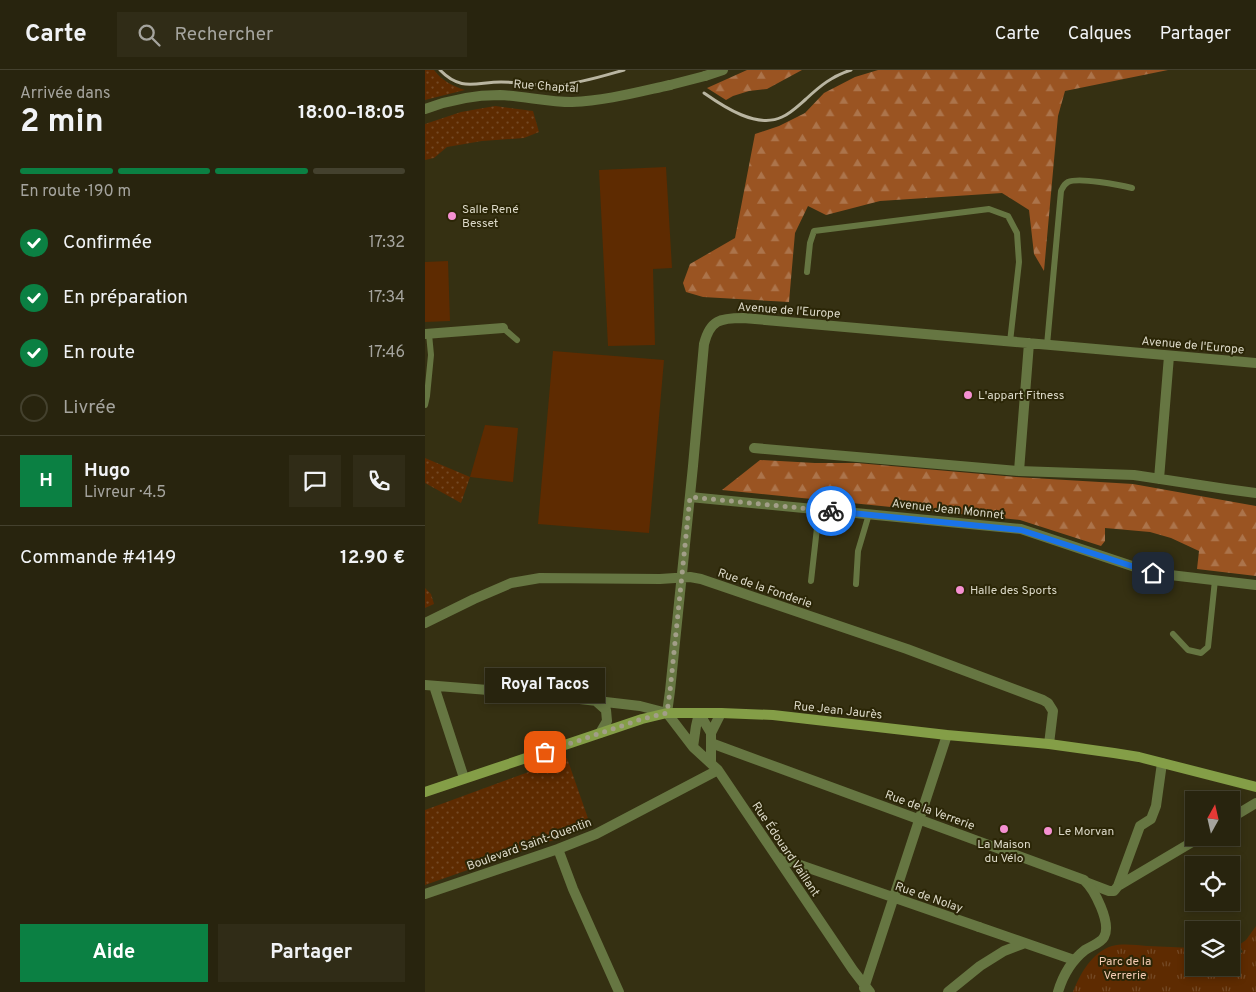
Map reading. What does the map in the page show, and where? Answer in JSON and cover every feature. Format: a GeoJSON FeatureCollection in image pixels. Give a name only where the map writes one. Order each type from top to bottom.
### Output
{"type":"FeatureCollection","features":[{"type":"Feature","properties":{"kind":"main road","name":"Rue Jean Jaurès"},"geometry":{"type":"LineString","coordinates":[[425,792],[642,719],[667,713],[753,714],[793,717],[947,735],[1049,744],[1139,757],[1256,787]]}},
{"type":"Feature","properties":{"kind":"street","name":"Rue Chaptal"},"geometry":{"type":"LineString","coordinates":[[425,109],[456,99],[480,96],[507,96],[570,102],[589,101],[670,86],[723,70]]}},
{"type":"Feature","properties":{"kind":"street","name":"Avenue de l'Europe"},"geometry":{"type":"LineString","coordinates":[[667,713],[704,344],[710,328],[715,323],[731,318],[743,318],[1256,363]]}},
{"type":"Feature","properties":{"kind":"street"},"geometry":{"type":"LineString","coordinates":[[427,334],[503,328]]}},
{"type":"Feature","properties":{"kind":"street"},"geometry":{"type":"LineString","coordinates":[[1019,471],[1029,343]]}},
{"type":"Feature","properties":{"kind":"street"},"geometry":{"type":"LineString","coordinates":[[1159,479],[1169,356]]}},
{"type":"Feature","properties":{"kind":"street"},"geometry":{"type":"LineString","coordinates":[[754,448],[1019,471],[1134,475],[1225,490],[1256,493]]}},
{"type":"Feature","properties":{"kind":"street","name":"Avenue Jean Monnet"},"geometry":{"type":"LineString","coordinates":[[690,497],[1021,530],[1153,573],[1256,585]]}},
{"type":"Feature","properties":{"kind":"street","name":"Rue de la Fonderie"},"geometry":{"type":"LineString","coordinates":[[425,623],[474,599],[511,583],[521,581],[540,578],[660,579],[690,577],[907,649],[1043,700],[1048,703],[1053,711],[1049,744]]}},
{"type":"Feature","properties":{"kind":"street"},"geometry":{"type":"LineString","coordinates":[[464,778],[429,685],[537,694],[639,706],[667,713]]}},
{"type":"Feature","properties":{"kind":"street"},"geometry":{"type":"LineString","coordinates":[[597,702],[606,710],[607,721],[600,734]]}},
{"type":"Feature","properties":{"kind":"street","name":"Rue Édouard Vaillant"},"geometry":{"type":"LineString","coordinates":[[667,713],[693,747],[714,766],[866,990]]}},
{"type":"Feature","properties":{"kind":"street"},"geometry":{"type":"LineString","coordinates":[[699,713],[711,738],[714,766]]}},
{"type":"Feature","properties":{"kind":"street"},"geometry":{"type":"LineString","coordinates":[[693,747],[699,713]]}},
{"type":"Feature","properties":{"kind":"street"},"geometry":{"type":"LineString","coordinates":[[711,738],[721,713]]}},
{"type":"Feature","properties":{"kind":"street"},"geometry":{"type":"LineString","coordinates":[[866,990],[947,735]]}},
{"type":"Feature","properties":{"kind":"street","name":"Rue de la Verrerie"},"geometry":{"type":"LineString","coordinates":[[711,738],[919,819],[1078,877],[1109,891],[1114,891],[1118,886]]}},
{"type":"Feature","properties":{"kind":"street"},"geometry":{"type":"LineString","coordinates":[[1118,886],[1141,826],[1151,819],[1162,763]]}},
{"type":"Feature","properties":{"kind":"street","name":"Boulevard Saint-Quentin"},"geometry":{"type":"LineString","coordinates":[[425,894],[558,849],[596,834],[714,766]]}},
{"type":"Feature","properties":{"kind":"street"},"geometry":{"type":"LineString","coordinates":[[1240,813],[1256,803]]}},
{"type":"Feature","properties":{"kind":"street"},"geometry":{"type":"LineString","coordinates":[[1118,886],[1186,846]]}},
{"type":"Feature","properties":{"kind":"street"},"geometry":{"type":"LineString","coordinates":[[558,849],[573,889],[619,992]]}},
{"type":"Feature","properties":{"kind":"street","name":"Rue de Nolay"},"geometry":{"type":"LineString","coordinates":[[777,857],[1074,960]]}},
{"type":"Feature","properties":{"kind":"street"},"geometry":{"type":"LineString","coordinates":[[1058,992],[1065,972],[1074,960],[1085,950],[1104,938],[1105,920],[1099,902],[1088,883]]}},
{"type":"Feature","properties":{"kind":"street"},"geometry":{"type":"LineString","coordinates":[[949,992],[980,966],[1004,951],[1025,943]]}},
{"type":"Feature","properties":{"kind":"lane"},"geometry":{"type":"LineString","coordinates":[[1047,345],[1063,186],[1067,182],[1078,180],[1132,188]]}},
{"type":"Feature","properties":{"kind":"lane"},"geometry":{"type":"LineString","coordinates":[[807,272],[810,243],[814,231],[989,209],[1008,216],[1017,233],[1019,262],[1010,342]]}},
{"type":"Feature","properties":{"kind":"lane"},"geometry":{"type":"LineString","coordinates":[[503,328],[517,340]]}},
{"type":"Feature","properties":{"kind":"lane"},"geometry":{"type":"LineString","coordinates":[[425,405],[431,355],[427,334]]}},
{"type":"Feature","properties":{"kind":"lane"},"geometry":{"type":"LineString","coordinates":[[811,581],[819,510]]}},
{"type":"Feature","properties":{"kind":"lane"},"geometry":{"type":"LineString","coordinates":[[856,584],[858,551],[869,514]]}},
{"type":"Feature","properties":{"kind":"lane"},"geometry":{"type":"LineString","coordinates":[[1173,634],[1188,650],[1201,653],[1207,647],[1215,580]]}},
{"type":"Feature","properties":{"kind":"green space"},"geometry":{"type":"Polygon","coordinates":[[[425,70],[434,70],[448,83],[465,90],[425,100],[425,70]]]}},
{"type":"Feature","properties":{"kind":"green space"},"geometry":{"type":"Polygon","coordinates":[[[747,70],[802,70],[767,89],[749,91],[726,100],[707,88],[747,70]]]}},
{"type":"Feature","properties":{"kind":"green space"},"geometry":{"type":"Polygon","coordinates":[[[878,70],[1168,70],[1065,91],[1058,116],[1044,271],[1034,254],[1029,210],[1002,193],[880,201],[826,215],[808,206],[795,233],[789,302],[703,297],[686,292],[683,283],[690,264],[735,238],[755,134],[779,126],[805,113],[824,93],[855,77],[878,70]]]}},
{"type":"Feature","properties":{"kind":"green space"},"geometry":{"type":"Polygon","coordinates":[[[495,106],[533,111],[539,132],[524,138],[482,141],[447,147],[434,158],[425,160],[425,124],[461,112],[495,106]]]}},
{"type":"Feature","properties":{"kind":"green space"},"geometry":{"type":"Polygon","coordinates":[[[666,167],[672,268],[653,269],[655,345],[608,346],[599,170],[666,167]]]}},
{"type":"Feature","properties":{"kind":"green space"},"geometry":{"type":"Polygon","coordinates":[[[448,261],[450,321],[425,322],[425,262],[448,261]]]}},
{"type":"Feature","properties":{"kind":"green space"},"geometry":{"type":"Polygon","coordinates":[[[553,351],[664,360],[649,533],[538,524],[553,351]]]}},
{"type":"Feature","properties":{"kind":"green space"},"geometry":{"type":"Polygon","coordinates":[[[485,425],[518,428],[513,482],[470,477],[485,425]]]}},
{"type":"Feature","properties":{"kind":"green space"},"geometry":{"type":"Polygon","coordinates":[[[425,458],[470,477],[461,503],[425,483],[425,458]]]}},
{"type":"Feature","properties":{"kind":"green space"},"geometry":{"type":"Polygon","coordinates":[[[760,460],[857,463],[1016,477],[1133,484],[1256,506],[1256,576],[1197,569],[1199,551],[1171,538],[1150,532],[1105,528],[1105,541],[1101,546],[1020,520],[722,490],[760,460]]]}},
{"type":"Feature","properties":{"kind":"green space"},"geometry":{"type":"Polygon","coordinates":[[[425,588],[431,594],[434,604],[425,608],[425,588]]]}},
{"type":"Feature","properties":{"kind":"green space"},"geometry":{"type":"Polygon","coordinates":[[[567,758],[591,827],[425,885],[425,810],[567,758]]]}},
{"type":"Feature","properties":{"kind":"green space","name":"Parc de la Verrerie"},"geometry":{"type":"Polygon","coordinates":[[[1256,926],[1256,992],[1073,992],[1083,971],[1093,958],[1098,953],[1112,946],[1129,944],[1185,948],[1185,976],[1240,976],[1240,954],[1243,952],[1240,944],[1246,940],[1256,926]]]}},
{"type":"Feature","properties":{"kind":"railway"},"geometry":{"type":"LineString","coordinates":[[440,70],[448,77],[462,83],[501,82],[538,85],[568,84],[624,70]]}},
{"type":"Feature","properties":{"kind":"railway"},"geometry":{"type":"LineString","coordinates":[[704,93],[741,115],[762,120],[772,120],[789,113],[827,82],[851,70]]}},
{"type":"Feature","properties":{"kind":"way so far"},"geometry":{"type":"LineString","coordinates":[[545,752],[642,719],[667,713],[690,497],[831,511]]}},
{"type":"Feature","properties":{"kind":"place","name":"Salle René Besset"},"geometry":{"type":"Point","coordinates":[452,216]}},
{"type":"Feature","properties":{"kind":"place","name":"L'appart Fitness"},"geometry":{"type":"Point","coordinates":[968,395]}},
{"type":"Feature","properties":{"kind":"place","name":"Halle des Sports"},"geometry":{"type":"Point","coordinates":[960,590]}},
{"type":"Feature","properties":{"kind":"place","name":"Royal Tacos"},"geometry":{"type":"Point","coordinates":[545,752]}},
{"type":"Feature","properties":{"kind":"place","name":"La Maison du Vélo"},"geometry":{"type":"Point","coordinates":[1004,829]}},
{"type":"Feature","properties":{"kind":"place","name":"Le Morvan"},"geometry":{"type":"Point","coordinates":[1048,831]}},
{"type":"Feature","properties":{"kind":"route"},"geometry":{"type":"LineString","coordinates":[[831,511],[1021,530],[1153,573]]}}]}
